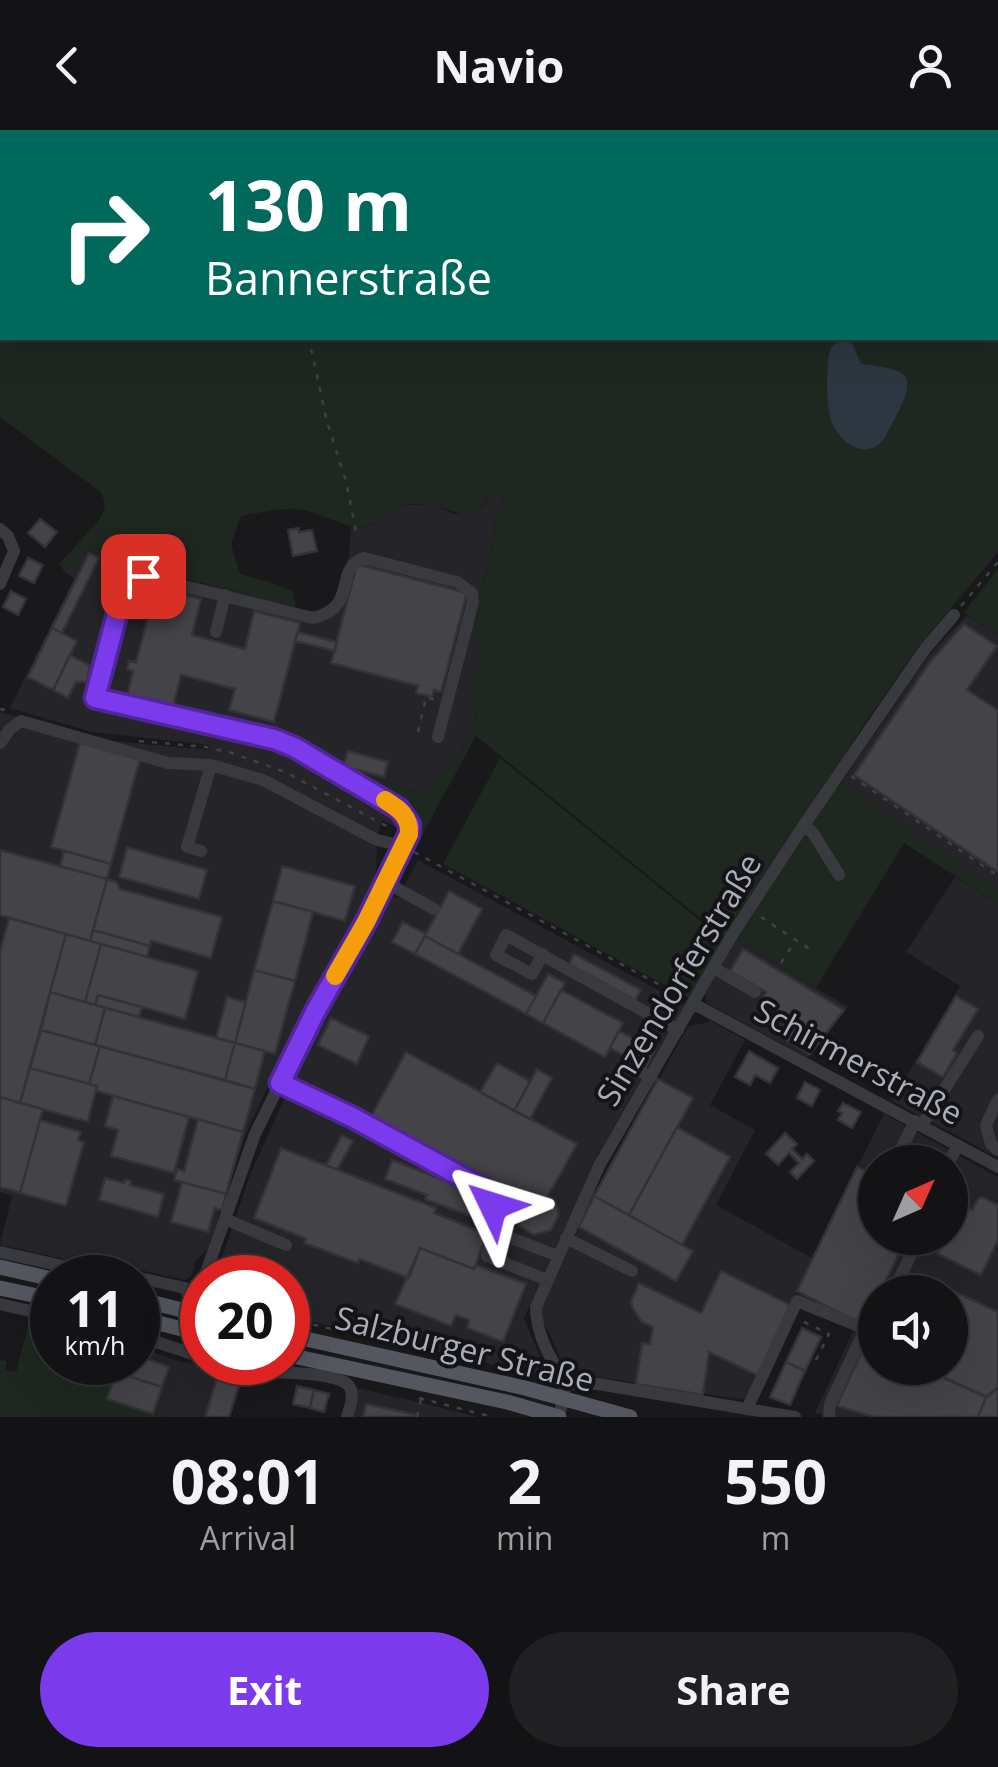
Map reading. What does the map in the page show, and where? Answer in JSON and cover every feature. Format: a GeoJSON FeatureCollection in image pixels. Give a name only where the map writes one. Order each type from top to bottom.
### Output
{"type":"FeatureCollection","features":[{"type":"Feature","properties":{"kind":"main road"},"geometry":{"type":"LineString","coordinates":[[0,1267],[30,1274]]}},
{"type":"Feature","properties":{"kind":"main road"},"geometry":{"type":"LineString","coordinates":[[0,1288],[30,1294]]}},
{"type":"Feature","properties":{"kind":"main road","name":"Salzburger Straße"},"geometry":{"type":"LineString","coordinates":[[310,1340],[565,1392],[630,1417]]}},
{"type":"Feature","properties":{"kind":"main road","name":"Salzburger Straße"},"geometry":{"type":"LineString","coordinates":[[310,1359],[559,1417]]}},
{"type":"Feature","properties":{"kind":"street"},"geometry":{"type":"LineString","coordinates":[[0,529],[14,551],[0,584]]}},
{"type":"Feature","properties":{"kind":"street"},"geometry":{"type":"LineString","coordinates":[[212,1255],[255,1134],[385,882],[410,825],[399,809],[294,747],[95,698],[123,591],[143,576],[313,618],[324,616],[341,601],[352,564],[364,558],[458,582],[472,592],[473,602],[438,737]]}},
{"type":"Feature","properties":{"kind":"street"},"geometry":{"type":"LineString","coordinates":[[216,632],[225,595]]}},
{"type":"Feature","properties":{"kind":"street","name":"Sinzendorferstraße"},"geometry":{"type":"LineString","coordinates":[[565,1392],[536,1320],[536,1308],[600,1164],[732,936],[925,649],[954,615]]}},
{"type":"Feature","properties":{"kind":"street"},"geometry":{"type":"LineString","coordinates":[[0,743],[21,721],[168,763],[211,765],[263,780],[377,840],[402,846]]}},
{"type":"Feature","properties":{"kind":"street"},"geometry":{"type":"LineString","coordinates":[[294,747],[304,732]]}},
{"type":"Feature","properties":{"kind":"street"},"geometry":{"type":"LineString","coordinates":[[201,851],[187,847],[211,765]]}},
{"type":"Feature","properties":{"kind":"street"},"geometry":{"type":"LineString","coordinates":[[804,825],[814,834],[839,875]]}},
{"type":"Feature","properties":{"kind":"street"},"geometry":{"type":"LineString","coordinates":[[385,882],[434,909]]}},
{"type":"Feature","properties":{"kind":"street"},"geometry":{"type":"LineString","coordinates":[[543,954],[678,1030]]}},
{"type":"Feature","properties":{"kind":"street"},"geometry":{"type":"LineString","coordinates":[[714,968],[755,992]]}},
{"type":"Feature","properties":{"kind":"street","name":"Schirmerstraße"},"geometry":{"type":"LineString","coordinates":[[694,1004],[958,1145]]}},
{"type":"Feature","properties":{"kind":"street"},"geometry":{"type":"LineString","coordinates":[[905,1145],[978,1036]]}},
{"type":"Feature","properties":{"kind":"street"},"geometry":{"type":"LineString","coordinates":[[627,1065],[651,1077]]}},
{"type":"Feature","properties":{"kind":"street"},"geometry":{"type":"LineString","coordinates":[[280,1083],[352,1117],[484,1189],[493,1206],[494,1232],[488,1256],[547,1280]]}},
{"type":"Feature","properties":{"kind":"street"},"geometry":{"type":"LineString","coordinates":[[996,1157],[986,1125],[998,1100]]}},
{"type":"Feature","properties":{"kind":"street","name":"Schirmerstraße"},"geometry":{"type":"LineString","coordinates":[[968,1148],[996,1157]]}},
{"type":"Feature","properties":{"kind":"street"},"geometry":{"type":"LineString","coordinates":[[224,1220],[286,1244]]}},
{"type":"Feature","properties":{"kind":"street"},"geometry":{"type":"LineString","coordinates":[[494,1232],[558,1256]]}},
{"type":"Feature","properties":{"kind":"street"},"geometry":{"type":"LineString","coordinates":[[566,1238],[632,1272]]}},
{"type":"Feature","properties":{"kind":"street"},"geometry":{"type":"LineString","coordinates":[[0,1252],[180,1287]]}},
{"type":"Feature","properties":{"kind":"street"},"geometry":{"type":"LineString","coordinates":[[747,1409],[797,1300],[858,1326]]}},
{"type":"Feature","properties":{"kind":"street"},"geometry":{"type":"LineString","coordinates":[[0,1304],[30,1311]]}},
{"type":"Feature","properties":{"kind":"street"},"geometry":{"type":"LineString","coordinates":[[829,1417],[830,1404],[858,1344]]}},
{"type":"Feature","properties":{"kind":"street","name":"Salzburger Straße"},"geometry":{"type":"LineString","coordinates":[[310,1374],[344,1381],[350,1388],[352,1397],[346,1417]]}},
{"type":"Feature","properties":{"kind":"street","name":"Salzburger Straße"},"geometry":{"type":"LineString","coordinates":[[565,1392],[598,1384],[794,1417]]}},
{"type":"Feature","properties":{"kind":"street"},"geometry":{"type":"LineString","coordinates":[[559,1417],[565,1392]]}},
{"type":"Feature","properties":{"kind":"path"},"geometry":{"type":"LineString","coordinates":[[305,340],[312,352],[326,422],[346,482],[357,536]]}},
{"type":"Feature","properties":{"kind":"path"},"geometry":{"type":"LineString","coordinates":[[954,615],[998,562]]}},
{"type":"Feature","properties":{"kind":"path"},"geometry":{"type":"LineString","coordinates":[[418,732],[426,698]]}},
{"type":"Feature","properties":{"kind":"path"},"geometry":{"type":"LineString","coordinates":[[842,770],[998,876]]}},
{"type":"Feature","properties":{"kind":"path"},"geometry":{"type":"LineString","coordinates":[[402,846],[694,1004]]}},
{"type":"Feature","properties":{"kind":"path"},"geometry":{"type":"LineString","coordinates":[[749,910],[814,952]]}},
{"type":"Feature","properties":{"kind":"path"},"geometry":{"type":"LineString","coordinates":[[781,963],[796,940]]}},
{"type":"Feature","properties":{"kind":"path"},"geometry":{"type":"LineString","coordinates":[[797,1319],[829,1334],[813,1366]]}},
{"type":"Feature","properties":{"kind":"path"},"geometry":{"type":"LineString","coordinates":[[408,1396],[493,1417]]}},
{"type":"Feature","properties":{"kind":"path"},"geometry":{"type":"LineString","coordinates":[[417,1417],[421,1399]]}},
{"type":"Feature","properties":{"kind":"shaded area"},"geometry":{"type":"Polygon","coordinates":[[[0,340],[998,340],[998,552],[919,646],[725,938],[476,736],[421,837],[419,822],[410,807],[341,766],[414,791],[430,787],[457,757],[472,730],[477,706],[471,691],[474,674],[481,665],[475,622],[492,550],[494,522],[504,502],[500,492],[490,496],[474,516],[414,504],[399,507],[364,527],[297,509],[241,516],[231,544],[240,574],[293,592],[296,607],[166,574],[131,573],[99,549],[64,571],[59,564],[105,508],[102,493],[0,417],[0,340]]]}},
{"type":"Feature","properties":{"kind":"shaded area"},"geometry":{"type":"Polygon","coordinates":[[[842,341],[852,343],[861,364],[889,368],[905,376],[907,382],[903,403],[886,436],[870,449],[846,442],[831,420],[827,391],[829,356],[833,346],[842,341]]]}},
{"type":"Feature","properties":{"kind":"shaded area"},"geometry":{"type":"Polygon","coordinates":[[[501,492],[504,503],[494,522],[492,550],[475,622],[481,665],[471,690],[477,706],[472,730],[457,757],[430,787],[414,791],[347,769],[410,807],[419,822],[421,840],[382,820],[377,837],[376,879],[305,1007],[247,1131],[208,1249],[201,1255],[180,1255],[180,1279],[160,1274],[160,1255],[46,1255],[0,1245],[12,1196],[0,1192],[0,712],[103,740],[209,750],[210,745],[92,732],[10,708],[74,579],[64,571],[99,549],[144,571],[317,611],[339,592],[349,554],[351,525],[361,528],[375,524],[404,505],[433,504],[454,514],[482,508],[490,496],[501,492]]]}},
{"type":"Feature","properties":{"kind":"shaded area"},"geometry":{"type":"Polygon","coordinates":[[[998,569],[998,636],[964,612],[998,569]]]}},
{"type":"Feature","properties":{"kind":"shaded area"},"geometry":{"type":"Polygon","coordinates":[[[967,615],[998,636],[998,889],[841,783],[929,655],[967,615]]]}},
{"type":"Feature","properties":{"kind":"shaded area"},"geometry":{"type":"Polygon","coordinates":[[[500,758],[724,940],[690,999],[443,864],[500,758]]]}},
{"type":"Feature","properties":{"kind":"shaded area"},"geometry":{"type":"Polygon","coordinates":[[[841,783],[998,889],[998,904],[904,843],[816,988],[734,939],[811,821],[841,783]]]}},
{"type":"Feature","properties":{"kind":"shaded area"},"geometry":{"type":"Polygon","coordinates":[[[418,860],[685,1006],[598,1154],[524,1318],[544,1366],[541,1376],[310,1321],[310,1255],[223,1255],[250,1175],[328,1007],[389,896],[398,898],[418,860]]]}},
{"type":"Feature","properties":{"kind":"shaded area"},"geometry":{"type":"Polygon","coordinates":[[[955,877],[998,904],[998,1158],[892,1101],[960,986],[906,952],[955,877]]]}},
{"type":"Feature","properties":{"kind":"shaded area"},"geometry":{"type":"Polygon","coordinates":[[[734,939],[848,1007],[808,1058],[707,1003],[705,994],[734,939]]]}},
{"type":"Feature","properties":{"kind":"shaded area"},"geometry":{"type":"Polygon","coordinates":[[[711,1021],[745,1040],[710,1105],[755,1130],[716,1205],[812,1258],[858,1166],[858,1255],[968,1255],[968,1160],[998,1177],[998,1417],[831,1417],[815,1413],[854,1329],[802,1310],[797,1293],[747,1400],[572,1371],[562,1362],[543,1324],[542,1307],[594,1196],[688,1027],[711,1021]]]}},
{"type":"Feature","properties":{"kind":"shaded area"},"geometry":{"type":"Polygon","coordinates":[[[884,1114],[940,1145],[868,1145],[884,1114]]]}},
{"type":"Feature","properties":{"kind":"shaded area"},"geometry":{"type":"Polygon","coordinates":[[[30,1319],[30,1385],[111,1385],[107,1399],[164,1417],[0,1417],[0,1360],[7,1361],[5,1370],[16,1372],[30,1319]]]}},
{"type":"Feature","properties":{"kind":"shaded area"},"geometry":{"type":"Polygon","coordinates":[[[160,1355],[180,1361],[180,1385],[240,1385],[230,1417],[164,1417],[106,1399],[111,1385],[160,1385],[160,1355]]]}},
{"type":"Feature","properties":{"kind":"shaded area"},"geometry":{"type":"Polygon","coordinates":[[[357,1388],[478,1417],[351,1417],[358,1399],[357,1388]]]}},
{"type":"Feature","properties":{"kind":"building"},"geometry":{"type":"Polygon","coordinates":[[[40,519],[57,532],[45,547],[28,533],[40,519]]]}},
{"type":"Feature","properties":{"kind":"building"},"geometry":{"type":"Polygon","coordinates":[[[299,528],[299,532],[312,530],[317,551],[293,556],[288,530],[299,528]]]}},
{"type":"Feature","properties":{"kind":"building"},"geometry":{"type":"Polygon","coordinates":[[[89,553],[99,558],[62,633],[52,628],[89,553]]]}},
{"type":"Feature","properties":{"kind":"building"},"geometry":{"type":"Polygon","coordinates":[[[28,558],[43,565],[34,583],[19,576],[28,558]]]}},
{"type":"Feature","properties":{"kind":"building"},"geometry":{"type":"Polygon","coordinates":[[[357,564],[467,593],[441,692],[434,690],[432,697],[416,693],[418,686],[331,663],[357,564]]]}},
{"type":"Feature","properties":{"kind":"building"},"geometry":{"type":"Polygon","coordinates":[[[155,587],[201,599],[192,635],[245,649],[254,611],[300,623],[274,722],[229,710],[235,689],[181,675],[173,707],[127,695],[133,671],[127,669],[129,661],[136,662],[148,617],[141,615],[147,591],[154,593],[155,587]]]}},
{"type":"Feature","properties":{"kind":"building"},"geometry":{"type":"Polygon","coordinates":[[[11,591],[26,599],[18,615],[3,607],[11,591]]]}},
{"type":"Feature","properties":{"kind":"building"},"geometry":{"type":"Polygon","coordinates":[[[964,624],[997,646],[967,690],[998,710],[998,872],[854,775],[929,663],[964,624]]]}},
{"type":"Feature","properties":{"kind":"building"},"geometry":{"type":"Polygon","coordinates":[[[52,628],[77,641],[53,690],[28,677],[52,628]]]}},
{"type":"Feature","properties":{"kind":"building"},"geometry":{"type":"Polygon","coordinates":[[[298,632],[337,642],[335,651],[295,641],[298,632]]]}},
{"type":"Feature","properties":{"kind":"building"},"geometry":{"type":"Polygon","coordinates":[[[70,655],[90,666],[87,682],[76,682],[68,698],[53,690],[70,655]]]}},
{"type":"Feature","properties":{"kind":"building"},"geometry":{"type":"Polygon","coordinates":[[[80,742],[140,759],[111,864],[51,847],[80,742]]]}},
{"type":"Feature","properties":{"kind":"building"},"geometry":{"type":"Polygon","coordinates":[[[348,751],[388,762],[384,777],[343,766],[348,751]]]}},
{"type":"Feature","properties":{"kind":"building"},"geometry":{"type":"Polygon","coordinates":[[[127,847],[207,870],[199,899],[119,877],[127,847]]]}},
{"type":"Feature","properties":{"kind":"building"},"geometry":{"type":"Polygon","coordinates":[[[0,850],[107,879],[90,941],[0,915],[0,850]]]}},
{"type":"Feature","properties":{"kind":"building"},"geometry":{"type":"Polygon","coordinates":[[[64,851],[111,864],[107,879],[60,866],[64,851]]]}},
{"type":"Feature","properties":{"kind":"building"},"geometry":{"type":"Polygon","coordinates":[[[282,866],[355,886],[345,921],[273,901],[282,866]]]}},
{"type":"Feature","properties":{"kind":"building"},"geometry":{"type":"Polygon","coordinates":[[[107,879],[116,882],[120,889],[222,917],[211,958],[93,930],[107,879]]]}},
{"type":"Feature","properties":{"kind":"building"},"geometry":{"type":"Polygon","coordinates":[[[449,891],[482,909],[458,954],[425,936],[449,891]]]}},
{"type":"Feature","properties":{"kind":"building"},"geometry":{"type":"Polygon","coordinates":[[[273,901],[313,912],[295,981],[254,970],[273,901]]]}},
{"type":"Feature","properties":{"kind":"building"},"geometry":{"type":"Polygon","coordinates":[[[9,918],[66,934],[20,1103],[0,1097],[0,951],[9,918]]]}},
{"type":"Feature","properties":{"kind":"building"},"geometry":{"type":"Polygon","coordinates":[[[403,922],[426,934],[415,954],[392,942],[403,922]]]}},
{"type":"Feature","properties":{"kind":"building"},"geometry":{"type":"Polygon","coordinates":[[[93,930],[150,946],[147,957],[90,941],[93,930]]]}},
{"type":"Feature","properties":{"kind":"building"},"geometry":{"type":"Polygon","coordinates":[[[66,934],[101,944],[85,1002],[50,992],[66,934]]]}},
{"type":"Feature","properties":{"kind":"building"},"geometry":{"type":"Polygon","coordinates":[[[425,936],[536,996],[526,1014],[415,954],[425,936]]]}},
{"type":"Feature","properties":{"kind":"building"},"geometry":{"type":"Polygon","coordinates":[[[101,944],[198,971],[185,1019],[98,995],[95,1005],[85,1002],[101,944]]]}},
{"type":"Feature","properties":{"kind":"building"},"geometry":{"type":"Polygon","coordinates":[[[743,949],[844,1010],[810,1054],[778,1035],[789,1017],[761,1000],[766,992],[730,971],[743,949]]]}},
{"type":"Feature","properties":{"kind":"building"},"geometry":{"type":"Polygon","coordinates":[[[574,954],[641,990],[635,1000],[569,964],[574,954]]]}},
{"type":"Feature","properties":{"kind":"building"},"geometry":{"type":"Polygon","coordinates":[[[254,970],[295,981],[275,1054],[235,1043],[254,970]]]}},
{"type":"Feature","properties":{"kind":"building"},"geometry":{"type":"Polygon","coordinates":[[[548,974],[565,983],[543,1023],[526,1014],[548,974]]]}},
{"type":"Feature","properties":{"kind":"building"},"geometry":{"type":"Polygon","coordinates":[[[561,990],[623,1023],[605,1057],[543,1023],[561,990]]]}},
{"type":"Feature","properties":{"kind":"building"},"geometry":{"type":"Polygon","coordinates":[[[50,992],[105,1008],[95,1045],[41,1030],[50,992]]]}},
{"type":"Feature","properties":{"kind":"building"},"geometry":{"type":"Polygon","coordinates":[[[98,995],[142,1007],[139,1017],[95,1005],[98,995]]]}},
{"type":"Feature","properties":{"kind":"building"},"geometry":{"type":"Polygon","coordinates":[[[956,996],[978,1009],[953,1050],[957,1053],[943,1077],[917,1062],[956,996]]]}},
{"type":"Feature","properties":{"kind":"building"},"geometry":{"type":"Polygon","coordinates":[[[227,997],[246,1002],[235,1043],[216,1038],[227,997]]]}},
{"type":"Feature","properties":{"kind":"building"},"geometry":{"type":"Polygon","coordinates":[[[105,1008],[235,1043],[225,1080],[95,1045],[105,1008]]]}},
{"type":"Feature","properties":{"kind":"building"},"geometry":{"type":"Polygon","coordinates":[[[331,1018],[369,1036],[357,1064],[318,1045],[331,1018]]]}},
{"type":"Feature","properties":{"kind":"building"},"geometry":{"type":"Polygon","coordinates":[[[41,1030],[100,1046],[89,1084],[30,1068],[41,1030]]]}},
{"type":"Feature","properties":{"kind":"building"},"geometry":{"type":"Polygon","coordinates":[[[619,1031],[655,1050],[646,1067],[610,1048],[619,1031]]]}},
{"type":"Feature","properties":{"kind":"building"},"geometry":{"type":"Polygon","coordinates":[[[235,1043],[265,1051],[255,1089],[225,1080],[235,1043]]]}},
{"type":"Feature","properties":{"kind":"building"},"geometry":{"type":"Polygon","coordinates":[[[100,1046],[255,1089],[243,1132],[96,1091],[97,1086],[89,1084],[100,1046]]]}},
{"type":"Feature","properties":{"kind":"building"},"geometry":{"type":"Polygon","coordinates":[[[749,1051],[778,1068],[770,1083],[755,1075],[750,1085],[735,1077],[749,1051]]]}},
{"type":"Feature","properties":{"kind":"building"},"geometry":{"type":"Polygon","coordinates":[[[406,1052],[577,1144],[548,1196],[554,1199],[559,1214],[551,1230],[534,1235],[519,1226],[514,1210],[519,1201],[369,1120],[406,1052]]]}},
{"type":"Feature","properties":{"kind":"building"},"geometry":{"type":"Polygon","coordinates":[[[497,1063],[530,1081],[514,1111],[480,1092],[497,1063]]]}},
{"type":"Feature","properties":{"kind":"building"},"geometry":{"type":"Polygon","coordinates":[[[30,1068],[97,1086],[88,1122],[20,1103],[30,1068]]]}},
{"type":"Feature","properties":{"kind":"building"},"geometry":{"type":"Polygon","coordinates":[[[537,1069],[552,1078],[530,1119],[514,1111],[537,1069]]]}},
{"type":"Feature","properties":{"kind":"building"},"geometry":{"type":"Polygon","coordinates":[[[658,1079],[693,1098],[629,1215],[594,1196],[658,1079]]]}},
{"type":"Feature","properties":{"kind":"building"},"geometry":{"type":"Polygon","coordinates":[[[805,1082],[820,1090],[812,1106],[797,1098],[805,1082]]]}},
{"type":"Feature","properties":{"kind":"building"},"geometry":{"type":"Polygon","coordinates":[[[113,1096],[189,1117],[174,1173],[111,1156],[118,1130],[105,1126],[113,1096]]]}},
{"type":"Feature","properties":{"kind":"building"},"geometry":{"type":"Polygon","coordinates":[[[0,1097],[43,1109],[20,1193],[0,1187],[0,1097]]]}},
{"type":"Feature","properties":{"kind":"building"},"geometry":{"type":"Polygon","coordinates":[[[843,1103],[861,1112],[852,1128],[838,1120],[843,1103]]]}},
{"type":"Feature","properties":{"kind":"building"},"geometry":{"type":"Polygon","coordinates":[[[198,1119],[243,1132],[226,1194],[174,1180],[177,1169],[184,1171],[198,1119]]]}},
{"type":"Feature","properties":{"kind":"building"},"geometry":{"type":"Polygon","coordinates":[[[40,1120],[81,1132],[78,1140],[84,1142],[66,1206],[20,1193],[40,1120]]]}},
{"type":"Feature","properties":{"kind":"building"},"geometry":{"type":"Polygon","coordinates":[[[677,1127],[730,1157],[682,1245],[629,1215],[677,1127]]]}},
{"type":"Feature","properties":{"kind":"building"},"geometry":{"type":"Polygon","coordinates":[[[785,1133],[797,1144],[792,1149],[802,1159],[807,1154],[814,1161],[797,1179],[790,1172],[799,1163],[789,1153],[778,1165],[766,1154],[785,1133]]]}},
{"type":"Feature","properties":{"kind":"building"},"geometry":{"type":"Polygon","coordinates":[[[342,1135],[353,1141],[337,1170],[326,1165],[342,1135]]]}},
{"type":"Feature","properties":{"kind":"building"},"geometry":{"type":"Polygon","coordinates":[[[281,1148],[436,1208],[434,1213],[487,1234],[474,1269],[420,1248],[409,1278],[304,1243],[306,1239],[254,1218],[281,1148]]]}},
{"type":"Feature","properties":{"kind":"building"},"geometry":{"type":"Polygon","coordinates":[[[392,1160],[479,1194],[470,1216],[385,1179],[392,1160]]]}},
{"type":"Feature","properties":{"kind":"building"},"geometry":{"type":"Polygon","coordinates":[[[858,1167],[858,1255],[898,1255],[888,1275],[858,1275],[858,1322],[797,1291],[858,1167]]]}},
{"type":"Feature","properties":{"kind":"building"},"geometry":{"type":"Polygon","coordinates":[[[105,1178],[131,1181],[130,1185],[164,1194],[158,1217],[99,1200],[105,1178]]]}},
{"type":"Feature","properties":{"kind":"building"},"geometry":{"type":"Polygon","coordinates":[[[182,1182],[226,1194],[222,1210],[215,1208],[208,1232],[171,1222],[182,1182]]]}},
{"type":"Feature","properties":{"kind":"building"},"geometry":{"type":"Polygon","coordinates":[[[594,1196],[693,1251],[676,1281],[579,1227],[594,1196]]]}},
{"type":"Feature","properties":{"kind":"building"},"geometry":{"type":"Polygon","coordinates":[[[982,1197],[998,1205],[998,1240],[981,1275],[940,1255],[968,1255],[968,1208],[972,1210],[982,1197]]]}},
{"type":"Feature","properties":{"kind":"building"},"geometry":{"type":"Polygon","coordinates":[[[420,1248],[526,1284],[503,1342],[467,1328],[469,1320],[456,1315],[451,1326],[395,1304],[420,1248]]]}},
{"type":"Feature","properties":{"kind":"building"},"geometry":{"type":"Polygon","coordinates":[[[721,1271],[792,1306],[759,1376],[709,1352],[703,1395],[636,1384],[642,1343],[650,1344],[653,1327],[642,1322],[633,1309],[631,1301],[639,1283],[701,1313],[721,1271]]]}},
{"type":"Feature","properties":{"kind":"building"},"geometry":{"type":"Polygon","coordinates":[[[968,1298],[998,1312],[998,1387],[987,1397],[961,1385],[968,1385],[968,1298]]]}},
{"type":"Feature","properties":{"kind":"building"},"geometry":{"type":"Polygon","coordinates":[[[802,1328],[821,1337],[805,1371],[786,1362],[802,1328]]]}},
{"type":"Feature","properties":{"kind":"building"},"geometry":{"type":"Polygon","coordinates":[[[858,1360],[858,1385],[960,1385],[986,1397],[978,1417],[874,1417],[837,1406],[858,1360]]]}},
{"type":"Feature","properties":{"kind":"building"},"geometry":{"type":"Polygon","coordinates":[[[786,1362],[805,1371],[790,1405],[770,1397],[786,1362]]]}},
{"type":"Feature","properties":{"kind":"building"},"geometry":{"type":"Polygon","coordinates":[[[160,1364],[169,1367],[162,1387],[156,1385],[160,1385],[160,1364]]]}},
{"type":"Feature","properties":{"kind":"building"},"geometry":{"type":"Polygon","coordinates":[[[112,1385],[162,1387],[153,1414],[107,1399],[112,1385]]]}},
{"type":"Feature","properties":{"kind":"building"},"geometry":{"type":"Polygon","coordinates":[[[215,1385],[239,1385],[229,1417],[205,1417],[215,1385]]]}},
{"type":"Feature","properties":{"kind":"building"},"geometry":{"type":"Polygon","coordinates":[[[297,1386],[314,1390],[310,1408],[293,1404],[297,1386]]]}},
{"type":"Feature","properties":{"kind":"building"},"geometry":{"type":"Polygon","coordinates":[[[998,1387],[998,1417],[978,1417],[986,1397],[998,1387]]]}},
{"type":"Feature","properties":{"kind":"building"},"geometry":{"type":"Polygon","coordinates":[[[314,1390],[329,1394],[324,1412],[310,1408],[314,1390]]]}},
{"type":"Feature","properties":{"kind":"building"},"geometry":{"type":"Polygon","coordinates":[[[366,1404],[417,1415],[363,1417],[366,1404]]]}},
{"type":"Feature","properties":{"kind":"slow traffic"},"geometry":{"type":"LineString","coordinates":[[335,976],[409,834],[406,818],[385,800]]}},
{"type":"Feature","properties":{"kind":"route"},"geometry":{"type":"LineString","coordinates":[[143,576],[123,591],[95,698],[294,747],[399,809],[410,825],[366,922],[280,1083],[352,1117],[484,1189],[493,1206]]}}]}
